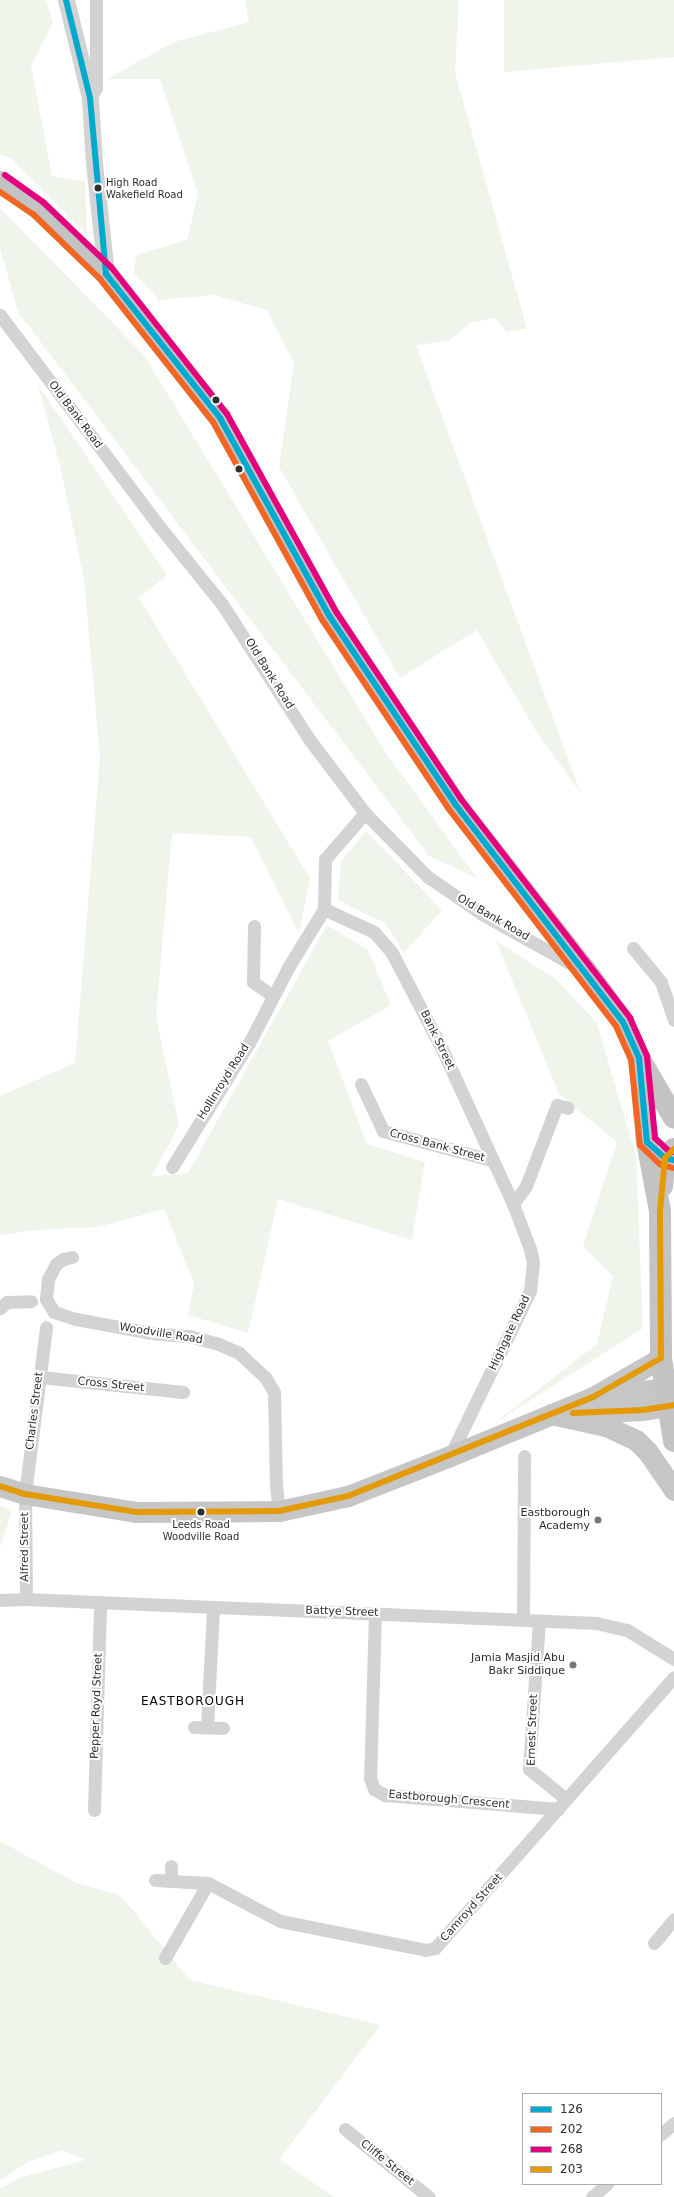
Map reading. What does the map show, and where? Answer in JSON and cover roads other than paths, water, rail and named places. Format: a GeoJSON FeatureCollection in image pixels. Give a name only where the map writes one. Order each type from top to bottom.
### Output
{"type":"FeatureCollection","features":[{"type":"Feature","properties":{"kind":"highway"},"geometry":{"type":"LineString","coordinates":[[0,182],[38,208],[106,274],[220,418],[330,617],[455,804],[590,976],[623,1022],[639,1058],[674,1118]]}},
{"type":"Feature","properties":{"kind":"highway"},"geometry":{"type":"LineString","coordinates":[[639,1058],[674,1090]]}},
{"type":"Feature","properties":{"kind":"highway"},"geometry":{"type":"LineString","coordinates":[[639,1058],[647,1136],[660,1211],[661,1358],[670,1397],[674,1441]]}},
{"type":"Feature","properties":{"kind":"highway"},"geometry":{"type":"LineString","coordinates":[[647,1136],[671,1156],[660,1211]]}},
{"type":"Feature","properties":{"kind":"main road"},"geometry":{"type":"LineString","coordinates":[[0,1486],[25,1494],[136,1512],[279,1511],[348,1496],[450,1456],[594,1397],[661,1358]]}},
{"type":"Feature","properties":{"kind":"main road"},"geometry":{"type":"LineString","coordinates":[[594,1397],[670,1397]]}},
{"type":"Feature","properties":{"kind":"main road"},"geometry":{"type":"LineString","coordinates":[[551,1414],[643,1410],[670,1397]]}},
{"type":"Feature","properties":{"kind":"main road"},"geometry":{"type":"LineString","coordinates":[[551,1414],[606,1426],[636,1440],[648,1452],[674,1490]]}},
{"type":"Feature","properties":{"kind":"street"},"geometry":{"type":"LineString","coordinates":[[66,0],[90,98],[94,162],[106,274]]}},
{"type":"Feature","properties":{"kind":"street"},"geometry":{"type":"LineString","coordinates":[[90,98],[96,88],[96,0]]}},
{"type":"Feature","properties":{"kind":"street","name":"Old Bank Road"},"geometry":{"type":"LineString","coordinates":[[0,315],[159,526],[222,604],[309,739],[365,813],[428,877],[482,914],[590,976]]}},
{"type":"Feature","properties":{"kind":"street","name":"Hollinroyd Road"},"geometry":{"type":"LineString","coordinates":[[172,1167],[248,1043],[324,909],[325,859],[365,813]]}},
{"type":"Feature","properties":{"kind":"street","name":"Bank Street"},"geometry":{"type":"LineString","coordinates":[[324,909],[374,932],[392,953],[442,1049],[491,1160],[513,1204]]}},
{"type":"Feature","properties":{"kind":"street"},"geometry":{"type":"LineString","coordinates":[[254,926],[253,982],[274,996]]}},
{"type":"Feature","properties":{"kind":"street"},"geometry":{"type":"LineString","coordinates":[[633,948],[661,982],[674,1020]]}},
{"type":"Feature","properties":{"kind":"street","name":"Cross Bank Street"},"geometry":{"type":"LineString","coordinates":[[362,1084],[383,1131],[491,1160]]}},
{"type":"Feature","properties":{"kind":"street"},"geometry":{"type":"LineString","coordinates":[[513,1204],[526,1186],[557,1105],[568,1108]]}},
{"type":"Feature","properties":{"kind":"street","name":"Highgate Road"},"geometry":{"type":"LineString","coordinates":[[450,1456],[530,1291],[532,1262],[530,1249],[513,1204]]}},
{"type":"Feature","properties":{"kind":"street","name":"Woodville Road"},"geometry":{"type":"LineString","coordinates":[[72,1257],[63,1259],[56,1264],[48,1279],[46,1298],[54,1312],[76,1320],[151,1333],[188,1336],[221,1345],[247,1360],[265,1377],[274,1392],[276,1484],[279,1511]]}},
{"type":"Feature","properties":{"kind":"street"},"geometry":{"type":"LineString","coordinates":[[0,1308],[7,1302],[32,1301]]}},
{"type":"Feature","properties":{"kind":"street","name":"Charles Street"},"geometry":{"type":"LineString","coordinates":[[25,1494],[46,1327]]}},
{"type":"Feature","properties":{"kind":"street","name":"Cross Street"},"geometry":{"type":"LineString","coordinates":[[40,1377],[183,1392]]}},
{"type":"Feature","properties":{"kind":"street"},"geometry":{"type":"LineString","coordinates":[[523,1619],[524,1456]]}},
{"type":"Feature","properties":{"kind":"street","name":"Alfred Street"},"geometry":{"type":"LineString","coordinates":[[25,1494],[26,1599]]}},
{"type":"Feature","properties":{"kind":"street","name":"Battye Street"},"geometry":{"type":"LineString","coordinates":[[0,1600],[26,1599],[523,1619],[539,1621],[596,1622],[627,1630],[674,1659]]}},
{"type":"Feature","properties":{"kind":"street","name":"Pepper Royd Street"},"geometry":{"type":"LineString","coordinates":[[94,1810],[100,1602]]}},
{"type":"Feature","properties":{"kind":"street"},"geometry":{"type":"LineString","coordinates":[[213,1607],[201,1727],[223,1728]]}},
{"type":"Feature","properties":{"kind":"street","name":"Eastborough Crescent"},"geometry":{"type":"LineString","coordinates":[[375,1613],[370,1778],[374,1789],[385,1795],[562,1804]]}},
{"type":"Feature","properties":{"kind":"street","name":"Ernest Street"},"geometry":{"type":"LineString","coordinates":[[539,1621],[529,1769],[562,1804]]}},
{"type":"Feature","properties":{"kind":"street","name":"Camroyd Street"},"geometry":{"type":"LineString","coordinates":[[155,1880],[208,1883],[280,1921],[430,1950],[439,1945],[674,1678]]}},
{"type":"Feature","properties":{"kind":"street"},"geometry":{"type":"LineString","coordinates":[[171,1866],[171,1881]]}},
{"type":"Feature","properties":{"kind":"street"},"geometry":{"type":"LineString","coordinates":[[165,1958],[208,1883]]}},
{"type":"Feature","properties":{"kind":"street"},"geometry":{"type":"LineString","coordinates":[[654,1943],[674,1919]]}},
{"type":"Feature","properties":{"kind":"street"},"geometry":{"type":"LineString","coordinates":[[662,2133],[674,2123]]}},
{"type":"Feature","properties":{"kind":"street","name":"Cliffe Street"},"geometry":{"type":"LineString","coordinates":[[345,2129],[429,2197]]}},
{"type":"Feature","properties":{"kind":"street"},"geometry":{"type":"LineString","coordinates":[[592,2197],[606,2185]]}},
{"type":"Feature","properties":{"kind":"place","name":"High Road Wakefield Road"},"geometry":{"type":"Point","coordinates":[98,188]}},
{"type":"Feature","properties":{"kind":"place","name":"Leeds Road Woodville Road"},"geometry":{"type":"Point","coordinates":[201,1512]}},
{"type":"Feature","properties":{"kind":"place","name":"Eastborough Academy"},"geometry":{"type":"Point","coordinates":[598,1520]}},
{"type":"Feature","properties":{"kind":"place","name":"Jamia Masjid Abu Bakr Siddique"},"geometry":{"type":"Point","coordinates":[573,1665]}},
{"type":"Feature","properties":{"kind":"district","name":"EASTBOROUGH"},"geometry":{"type":"Point","coordinates":[193,1702]}}]}
